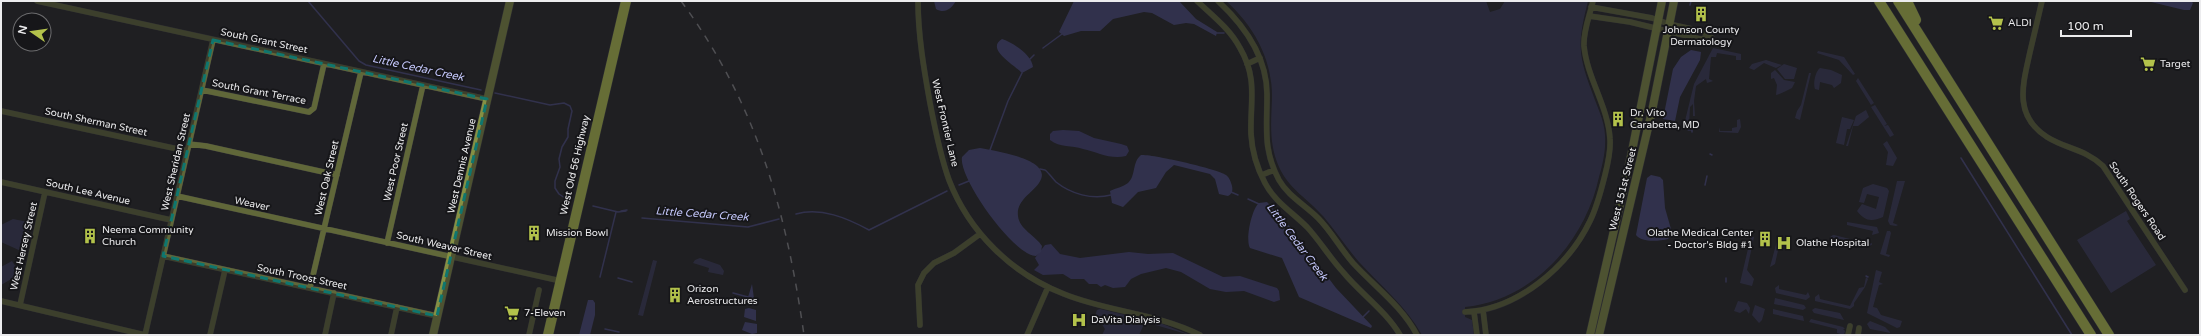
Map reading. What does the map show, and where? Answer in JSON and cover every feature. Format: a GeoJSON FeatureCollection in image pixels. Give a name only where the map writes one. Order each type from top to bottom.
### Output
{"type":"FeatureCollection","features":[{"type":"Feature","properties":{"kind":"highway","name":"West Old 56 Highway"},"geometry":{"type":"LineString","coordinates":[[548,335],[626,1]]}},
{"type":"Feature","properties":{"kind":"highway"},"geometry":{"type":"LineString","coordinates":[[1875,1],[1886,12]]}},
{"type":"Feature","properties":{"kind":"highway"},"geometry":{"type":"LineString","coordinates":[[1879,1],[2091,335]]}},
{"type":"Feature","properties":{"kind":"highway"},"geometry":{"type":"LineString","coordinates":[[1898,1],[2110,335]]}},
{"type":"Feature","properties":{"kind":"highway"},"geometry":{"type":"LineString","coordinates":[[1907,1],[1936,62]]}},
{"type":"Feature","properties":{"kind":"main road","name":"West Dennis Avenue"},"geometry":{"type":"LineString","coordinates":[[433,335],[510,1]]}},
{"type":"Feature","properties":{"kind":"main road","name":"West 151st Street"},"geometry":{"type":"LineString","coordinates":[[1590,335],[1622,195],[1662,1]]}},
{"type":"Feature","properties":{"kind":"main road","name":"West 151st Street"},"geometry":{"type":"LineString","coordinates":[[1599,335],[1644,147],[1674,1]]}},
{"type":"Feature","properties":{"kind":"street","name":"South Grant Street"},"geometry":{"type":"LineString","coordinates":[[37,1],[487,99]]}},
{"type":"Feature","properties":{"kind":"street","name":"West Frontier Lane"},"geometry":{"type":"LineString","coordinates":[[918,1],[918,16],[926,80],[940,150],[955,193],[980,234],[1013,265],[1048,287],[1075,298],[1173,322],[1200,335]]}},
{"type":"Feature","properties":{"kind":"street"},"geometry":{"type":"LineString","coordinates":[[1197,1],[1232,34],[1247,64],[1253,92],[1252,144],[1262,176],[1280,203],[1309,230],[1343,273],[1385,316],[1400,335]]}},
{"type":"Feature","properties":{"kind":"street"},"geometry":{"type":"LineString","coordinates":[[1218,1],[1246,30],[1260,58],[1266,83],[1266,146],[1274,170],[1286,190],[1322,222],[1347,256],[1409,322],[1417,335]]}},
{"type":"Feature","properties":{"kind":"street"},"geometry":{"type":"LineString","coordinates":[[1465,312],[1483,310],[1517,297],[1553,269],[1576,244],[1586,229],[1597,204],[1607,168],[1610,141],[1605,110],[1596,90],[1585,52],[1585,34],[1593,1]]}},
{"type":"Feature","properties":{"kind":"street","name":"South Rogers Road"},"geometry":{"type":"LineString","coordinates":[[2042,1],[2024,79],[2022,93],[2024,108],[2032,124],[2042,134],[2060,144],[2088,153],[2103,166],[2185,290]]}},
{"type":"Feature","properties":{"kind":"street"},"geometry":{"type":"LineString","coordinates":[[1590,16],[1657,28],[1668,28],[1701,31],[1712,38],[1700,39],[1668,28],[1658,20],[1591,7]]}},
{"type":"Feature","properties":{"kind":"street","name":"West Sheridan Street"},"geometry":{"type":"LineString","coordinates":[[145,335],[213,40]]}},
{"type":"Feature","properties":{"kind":"street"},"geometry":{"type":"LineString","coordinates":[[1247,64],[1260,58]]}},
{"type":"Feature","properties":{"kind":"street","name":"South Grant Terrace"},"geometry":{"type":"LineString","coordinates":[[202,90],[309,112],[314,108],[324,64]]}},
{"type":"Feature","properties":{"kind":"street","name":"West Oak Street"},"geometry":{"type":"LineString","coordinates":[[310,288],[361,72]]}},
{"type":"Feature","properties":{"kind":"street","name":"West Poor Street"},"geometry":{"type":"LineString","coordinates":[[387,242],[424,85]]}},
{"type":"Feature","properties":{"kind":"street","name":"South Sherman Street"},"geometry":{"type":"LineString","coordinates":[[1,111],[187,151]]}},
{"type":"Feature","properties":{"kind":"street"},"geometry":{"type":"LineString","coordinates":[[189,144],[206,146],[337,175]]}},
{"type":"Feature","properties":{"kind":"street"},"geometry":{"type":"LineString","coordinates":[[1262,176],[1274,170]]}},
{"type":"Feature","properties":{"kind":"street","name":"South Lee Avenue"},"geometry":{"type":"LineString","coordinates":[[1,182],[171,220]]}},
{"type":"Feature","properties":{"kind":"street","name":"West Hersey Street"},"geometry":{"type":"LineString","coordinates":[[20,305],[45,192]]}},
{"type":"Feature","properties":{"kind":"street","name":"Weaver"},"geometry":{"type":"LineString","coordinates":[[176,196],[324,229]]}},
{"type":"Feature","properties":{"kind":"street","name":"South Weaver Street"},"geometry":{"type":"LineString","coordinates":[[324,229],[561,281]]}},
{"type":"Feature","properties":{"kind":"street"},"geometry":{"type":"LineString","coordinates":[[920,325],[918,287],[924,273],[934,263],[954,252],[980,234]]}},
{"type":"Feature","properties":{"kind":"street","name":"South Troost Street"},"geometry":{"type":"LineString","coordinates":[[163,256],[437,316]]}},
{"type":"Feature","properties":{"kind":"street"},"geometry":{"type":"LineString","coordinates":[[210,335],[225,270]]}},
{"type":"Feature","properties":{"kind":"street"},"geometry":{"type":"LineString","coordinates":[[1027,335],[1048,287]]}},
{"type":"Feature","properties":{"kind":"street"},"geometry":{"type":"LineString","coordinates":[[529,335],[539,290]]}},
{"type":"Feature","properties":{"kind":"street"},"geometry":{"type":"LineString","coordinates":[[325,335],[334,294]]}},
{"type":"Feature","properties":{"kind":"street"},"geometry":{"type":"LineString","coordinates":[[1,301],[145,335]]}},
{"type":"Feature","properties":{"kind":"street"},"geometry":{"type":"LineString","coordinates":[[390,335],[397,307]]}},
{"type":"Feature","properties":{"kind":"street"},"geometry":{"type":"LineString","coordinates":[[1483,310],[1486,335]]}},
{"type":"Feature","properties":{"kind":"street"},"geometry":{"type":"LineString","coordinates":[[1474,312],[1477,335]]}},
{"type":"Feature","properties":{"kind":"street"},"geometry":{"type":"LineString","coordinates":[[1848,335],[1850,326]]}},
{"type":"Feature","properties":{"kind":"street"},"geometry":{"type":"LineString","coordinates":[[1858,335],[1859,328]]}},
{"type":"Feature","properties":{"kind":"highlighted area"},"geometry":{"type":"Polygon","coordinates":[[[213,40],[487,99],[437,316],[163,256],[213,40]]]}},
{"type":"Feature","properties":{"kind":"shaded area"},"geometry":{"type":"Polygon","coordinates":[[[1226,1],[1486,1],[1490,12],[1500,9],[1505,1],[1588,1],[1582,27],[1582,57],[1587,79],[1603,124],[1605,146],[1602,167],[1592,201],[1582,224],[1568,245],[1552,264],[1534,280],[1513,293],[1490,302],[1465,307],[1465,317],[1472,320],[1474,335],[1422,335],[1401,305],[1359,262],[1323,216],[1293,188],[1283,175],[1276,158],[1272,142],[1271,85],[1265,57],[1260,45],[1245,21],[1226,1]]]}},
{"type":"Feature","properties":{"kind":"shaded area"},"geometry":{"type":"Polygon","coordinates":[[[1713,48],[1741,54],[1741,60],[1736,60],[1736,56],[1717,53],[1716,57],[1711,57],[1709,79],[1713,81],[1707,83],[1706,79],[1696,86],[1694,101],[1695,116],[1693,116],[1693,104],[1690,107],[1689,125],[1692,131],[1688,131],[1684,125],[1694,84],[1713,48]]]}},
{"type":"Feature","properties":{"kind":"shaded area"},"geometry":{"type":"Polygon","coordinates":[[[1818,51],[1844,57],[1855,74],[1853,75],[1839,60],[1817,53],[1818,51]]]}},
{"type":"Feature","properties":{"kind":"shaded area"},"geometry":{"type":"Polygon","coordinates":[[[1766,60],[1782,65],[1776,68],[1764,63],[1754,70],[1749,68],[1752,64],[1766,60]]]}},
{"type":"Feature","properties":{"kind":"shaded area"},"geometry":{"type":"Polygon","coordinates":[[[1784,64],[1797,68],[1794,79],[1785,79],[1777,69],[1784,64]]]}},
{"type":"Feature","properties":{"kind":"shaded area"},"geometry":{"type":"Polygon","coordinates":[[[1820,68],[1831,70],[1842,75],[1841,83],[1834,88],[1832,85],[1820,82],[1819,90],[1815,89],[1815,78],[1820,68]]]}},
{"type":"Feature","properties":{"kind":"shaded area"},"geometry":{"type":"Polygon","coordinates":[[[1775,70],[1784,80],[1795,82],[1792,88],[1776,95],[1777,85],[1774,78],[1771,79],[1771,73],[1775,70]]]}},
{"type":"Feature","properties":{"kind":"shaded area"},"geometry":{"type":"Polygon","coordinates":[[[1809,73],[1811,73],[1800,120],[1795,118],[1801,105],[1809,73]]]}},
{"type":"Feature","properties":{"kind":"shaded area"},"geometry":{"type":"Polygon","coordinates":[[[1858,78],[1874,103],[1871,105],[1856,81],[1858,78]]]}},
{"type":"Feature","properties":{"kind":"shaded area"},"geometry":{"type":"Polygon","coordinates":[[[1875,105],[1887,124],[1884,126],[1888,125],[1894,135],[1890,137],[1871,107],[1875,105]]]}},
{"type":"Feature","properties":{"kind":"shaded area"},"geometry":{"type":"Polygon","coordinates":[[[1866,110],[1869,117],[1858,126],[1853,126],[1848,146],[1846,146],[1856,116],[1866,110]]]}},
{"type":"Feature","properties":{"kind":"shaded area"},"geometry":{"type":"Polygon","coordinates":[[[1842,117],[1854,120],[1850,129],[1847,129],[1844,145],[1836,143],[1842,117]]]}},
{"type":"Feature","properties":{"kind":"shaded area"},"geometry":{"type":"Polygon","coordinates":[[[1740,119],[1741,127],[1738,133],[1719,132],[1720,127],[1720,131],[1732,131],[1732,128],[1737,127],[1737,120],[1740,119]]]}},
{"type":"Feature","properties":{"kind":"shaded area"},"geometry":{"type":"Polygon","coordinates":[[[1053,131],[1079,131],[1094,138],[1121,144],[1127,146],[1129,151],[1126,156],[1115,157],[1054,143],[1050,140],[1050,134],[1053,131]]]}},
{"type":"Feature","properties":{"kind":"shaded area"},"geometry":{"type":"Polygon","coordinates":[[[1887,141],[1897,158],[1893,166],[1886,165],[1888,152],[1883,144],[1887,141]]]}},
{"type":"Feature","properties":{"kind":"shaded area"},"geometry":{"type":"Polygon","coordinates":[[[1897,181],[1905,181],[1893,223],[1898,225],[1896,226],[1890,225],[1888,221],[1897,181]]]}},
{"type":"Feature","properties":{"kind":"shaded area"},"geometry":{"type":"Polygon","coordinates":[[[1873,184],[1887,188],[1889,191],[1883,217],[1875,220],[1868,220],[1857,211],[1862,204],[1876,209],[1879,197],[1867,194],[1864,203],[1859,202],[1863,188],[1873,184]]]}},
{"type":"Feature","properties":{"kind":"shaded area"},"geometry":{"type":"Polygon","coordinates":[[[2126,211],[2130,219],[2127,221],[2156,265],[2111,293],[2077,240],[2126,211]]]}},
{"type":"Feature","properties":{"kind":"shaded area"},"geometry":{"type":"Polygon","coordinates":[[[13,219],[33,223],[21,251],[1,242],[1,225],[13,219]]]}},
{"type":"Feature","properties":{"kind":"shaded area"},"geometry":{"type":"Polygon","coordinates":[[[1847,222],[1877,227],[1879,233],[1872,235],[1873,231],[1847,225],[1847,222]]]}},
{"type":"Feature","properties":{"kind":"shaded area"},"geometry":{"type":"Polygon","coordinates":[[[1887,231],[1890,231],[1891,233],[1886,254],[1890,255],[1889,257],[1880,254],[1887,231]]]}},
{"type":"Feature","properties":{"kind":"shaded area"},"geometry":{"type":"Polygon","coordinates":[[[1833,235],[1870,244],[1869,246],[1848,241],[1846,245],[1846,241],[1834,238],[1831,241],[1830,237],[1833,235]]]}},
{"type":"Feature","properties":{"kind":"shaded area"},"geometry":{"type":"Polygon","coordinates":[[[1751,236],[1754,237],[1747,270],[1754,279],[1752,286],[1740,283],[1751,236]]]}},
{"type":"Feature","properties":{"kind":"shaded area"},"geometry":{"type":"Polygon","coordinates":[[[1778,237],[1780,241],[1775,264],[1770,267],[1778,237]]]}},
{"type":"Feature","properties":{"kind":"shaded area"},"geometry":{"type":"Polygon","coordinates":[[[1051,244],[1060,254],[1080,258],[1129,252],[1148,254],[1173,253],[1223,277],[1240,276],[1277,288],[1279,291],[1280,300],[1274,302],[1244,291],[1226,292],[1210,289],[1181,272],[1166,268],[1141,274],[1131,279],[1125,287],[1113,288],[1105,285],[1101,287],[1097,284],[1089,284],[1084,279],[1071,279],[1063,274],[1043,275],[1034,270],[1039,265],[1035,258],[1045,245],[1051,244]]]}},
{"type":"Feature","properties":{"kind":"shaded area"},"geometry":{"type":"Polygon","coordinates":[[[700,258],[720,265],[724,271],[723,275],[708,272],[709,268],[693,263],[695,260],[700,258]]]}},
{"type":"Feature","properties":{"kind":"shaded area"},"geometry":{"type":"Polygon","coordinates":[[[653,260],[657,261],[643,316],[638,315],[653,260]]]}},
{"type":"Feature","properties":{"kind":"shaded area"},"geometry":{"type":"Polygon","coordinates":[[[12,261],[20,274],[1,285],[1,267],[12,261]]]}},
{"type":"Feature","properties":{"kind":"shaded area"},"geometry":{"type":"Polygon","coordinates":[[[1876,270],[1882,272],[1879,282],[1883,284],[1879,285],[1873,307],[1877,308],[1881,315],[1902,321],[1900,327],[1897,328],[1867,313],[1876,270]]]}},
{"type":"Feature","properties":{"kind":"shaded area"},"geometry":{"type":"Polygon","coordinates":[[[1866,277],[1868,279],[1865,287],[1854,303],[1854,306],[1850,309],[1815,301],[1815,297],[1819,294],[1820,299],[1850,306],[1859,288],[1864,287],[1866,277]]]}},
{"type":"Feature","properties":{"kind":"shaded area"},"geometry":{"type":"Polygon","coordinates":[[[1779,285],[1779,289],[1806,295],[1808,292],[1810,297],[1806,300],[1776,293],[1775,288],[1779,285]]]}},
{"type":"Feature","properties":{"kind":"shaded area"},"geometry":{"type":"Polygon","coordinates":[[[1775,298],[1804,305],[1806,308],[1803,310],[1774,304],[1775,298]]]}},
{"type":"Feature","properties":{"kind":"shaded area"},"geometry":{"type":"Polygon","coordinates":[[[1738,301],[1747,303],[1750,308],[1749,314],[1746,309],[1740,313],[1734,311],[1738,301]]]}},
{"type":"Feature","properties":{"kind":"shaded area"},"geometry":{"type":"Polygon","coordinates":[[[1755,305],[1765,309],[1762,320],[1759,323],[1752,315],[1755,305]]]}},
{"type":"Feature","properties":{"kind":"shaded area"},"geometry":{"type":"Polygon","coordinates":[[[1815,308],[1840,313],[1844,320],[1814,313],[1812,310],[1815,308]]]}},
{"type":"Feature","properties":{"kind":"shaded area"},"geometry":{"type":"Polygon","coordinates":[[[1100,309],[1160,323],[1190,335],[1145,322],[1139,335],[1102,335],[1105,329],[1101,323],[1097,325],[1100,319],[1095,316],[1097,310],[1100,309]]]}},
{"type":"Feature","properties":{"kind":"shaded area"},"geometry":{"type":"Polygon","coordinates":[[[1773,309],[1803,316],[1804,321],[1773,314],[1773,309]]]}},
{"type":"Feature","properties":{"kind":"shaded area"},"geometry":{"type":"Polygon","coordinates":[[[1811,319],[1843,327],[1845,329],[1843,329],[1845,331],[1844,335],[1837,333],[1837,329],[1809,322],[1811,319]]]}},
{"type":"Feature","properties":{"kind":"shaded area"},"geometry":{"type":"Polygon","coordinates":[[[1870,321],[1885,327],[1891,333],[1870,329],[1867,324],[1870,321]]]}},
{"type":"Feature","properties":{"kind":"water"},"geometry":{"type":"Polygon","coordinates":[[[934,1],[956,1],[948,10],[942,11],[936,9],[934,1]]]}},
{"type":"Feature","properties":{"kind":"water"},"geometry":{"type":"Polygon","coordinates":[[[1074,1],[1179,1],[1196,19],[1217,32],[1216,36],[1194,24],[1186,23],[1174,25],[1152,13],[1144,12],[1113,19],[1100,31],[1081,31],[1064,36],[1059,32],[1074,1]]]}},
{"type":"Feature","properties":{"kind":"water"},"geometry":{"type":"Polygon","coordinates":[[[2147,1],[2191,1],[2193,3],[2190,10],[2184,10],[2147,1]]]}},
{"type":"Feature","properties":{"kind":"water"},"geometry":{"type":"Polygon","coordinates":[[[1002,39],[1016,46],[1025,54],[1032,62],[1033,67],[1022,73],[1003,57],[997,47],[998,43],[1002,39]]]}},
{"type":"Feature","properties":{"kind":"water"},"geometry":{"type":"Polygon","coordinates":[[[1691,50],[1701,52],[1700,60],[1680,97],[1675,121],[1663,119],[1673,69],[1681,57],[1691,50]]]}},
{"type":"Feature","properties":{"kind":"water"},"geometry":{"type":"Polygon","coordinates":[[[980,148],[1021,158],[1031,162],[1039,168],[1042,175],[1039,183],[1019,206],[1018,211],[1021,225],[1042,246],[1041,252],[1036,256],[1026,253],[1002,230],[978,198],[969,181],[963,167],[962,157],[969,150],[980,148]]]}},
{"type":"Feature","properties":{"kind":"water"},"geometry":{"type":"Polygon","coordinates":[[[1141,155],[1171,159],[1221,172],[1229,178],[1232,186],[1232,192],[1228,196],[1219,194],[1215,179],[1210,174],[1174,165],[1166,172],[1156,188],[1138,192],[1123,207],[1112,203],[1110,191],[1128,183],[1132,177],[1136,161],[1141,155]]]}},
{"type":"Feature","properties":{"kind":"water"},"geometry":{"type":"Polygon","coordinates":[[[1651,175],[1660,177],[1663,180],[1665,208],[1672,234],[1668,239],[1656,241],[1646,240],[1639,238],[1636,235],[1647,178],[1651,175]]]}},
{"type":"Feature","properties":{"kind":"water"},"geometry":{"type":"Polygon","coordinates":[[[1267,202],[1290,227],[1336,288],[1372,326],[1371,328],[1299,297],[1282,258],[1250,248],[1248,238],[1254,211],[1259,203],[1267,202]]]}},
{"type":"Feature","properties":{"kind":"water"},"geometry":{"type":"Polygon","coordinates":[[[752,284],[755,306],[746,304],[752,284]]]}},
{"type":"Feature","properties":{"kind":"water"},"geometry":{"type":"Polygon","coordinates":[[[588,300],[593,300],[595,303],[595,315],[590,335],[579,335],[588,300]]]}},
{"type":"Feature","properties":{"kind":"water"},"geometry":{"type":"Polygon","coordinates":[[[749,308],[756,310],[756,321],[744,317],[745,309],[749,308]]]}},
{"type":"Feature","properties":{"kind":"water"},"geometry":{"type":"Polygon","coordinates":[[[745,322],[757,324],[757,333],[752,334],[742,330],[745,322]]]}},
{"type":"Feature","properties":{"kind":"waterway","name":"Little Cedar Creek"},"geometry":{"type":"LineString","coordinates":[[308,1],[359,61],[366,65],[481,90]]}},
{"type":"Feature","properties":{"kind":"waterway"},"geometry":{"type":"LineString","coordinates":[[1690,5],[1691,1]]}},
{"type":"Feature","properties":{"kind":"waterway"},"geometry":{"type":"LineString","coordinates":[[1216,33],[1224,33]]}},
{"type":"Feature","properties":{"kind":"waterway"},"geometry":{"type":"LineString","coordinates":[[1043,48],[1062,34]]}},
{"type":"Feature","properties":{"kind":"waterway"},"geometry":{"type":"LineString","coordinates":[[1030,59],[1034,55]]}},
{"type":"Feature","properties":{"kind":"waterway"},"geometry":{"type":"LineString","coordinates":[[990,150],[1008,101],[1022,73]]}},
{"type":"Feature","properties":{"kind":"waterway","name":"Little Cedar Creek"},"geometry":{"type":"LineString","coordinates":[[495,93],[550,105],[564,103],[570,106],[572,111],[568,129],[568,137],[562,147],[559,159],[560,167],[555,181],[555,188],[559,194],[565,198]]}},
{"type":"Feature","properties":{"kind":"waterway"},"geometry":{"type":"LineString","coordinates":[[1692,126],[1692,132]]}},
{"type":"Feature","properties":{"kind":"waterway"},"geometry":{"type":"LineString","coordinates":[[1961,158],[2072,335]]}},
{"type":"Feature","properties":{"kind":"waterway","name":"Little Cedar Creek"},"geometry":{"type":"LineString","coordinates":[[1040,169],[1045,170],[1056,182],[1075,193],[1096,197],[1111,195]]}},
{"type":"Feature","properties":{"kind":"waterway"},"geometry":{"type":"LineString","coordinates":[[1705,185],[1707,176]]}},
{"type":"Feature","properties":{"kind":"waterway","name":"Little Cedar Creek"},"geometry":{"type":"LineString","coordinates":[[959,185],[969,181]]}},
{"type":"Feature","properties":{"kind":"waterway","name":"Little Cedar Creek"},"geometry":{"type":"LineString","coordinates":[[796,214],[815,212],[834,215],[852,221],[869,230],[947,191]]}},
{"type":"Feature","properties":{"kind":"waterway","name":"Little Cedar Creek"},"geometry":{"type":"LineString","coordinates":[[1231,192],[1238,195]]}},
{"type":"Feature","properties":{"kind":"waterway","name":"Little Cedar Creek"},"geometry":{"type":"LineString","coordinates":[[1248,199],[1259,204]]}},
{"type":"Feature","properties":{"kind":"waterway","name":"Little Cedar Creek"},"geometry":{"type":"LineString","coordinates":[[593,206],[618,212],[626,211]]}},
{"type":"Feature","properties":{"kind":"waterway","name":"Little Cedar Creek"},"geometry":{"type":"LineString","coordinates":[[621,211],[627,210]]}},
{"type":"Feature","properties":{"kind":"waterway"},"geometry":{"type":"LineString","coordinates":[[600,277],[616,212]]}},
{"type":"Feature","properties":{"kind":"waterway","name":"Little Cedar Creek"},"geometry":{"type":"LineString","coordinates":[[642,218],[748,227],[779,219]]}},
{"type":"Feature","properties":{"kind":"waterway"},"geometry":{"type":"LineString","coordinates":[[618,278],[632,282]]}},
{"type":"Feature","properties":{"kind":"waterway"},"geometry":{"type":"LineString","coordinates":[[733,293],[748,297]]}},
{"type":"Feature","properties":{"kind":"waterway","name":"Little Cedar Creek"},"geometry":{"type":"LineString","coordinates":[[1363,317],[1369,311]]}},
{"type":"Feature","properties":{"kind":"waterway"},"geometry":{"type":"LineString","coordinates":[[605,329],[619,332]]}},
{"type":"Feature","properties":{"kind":"railway"},"geometry":{"type":"LineString","coordinates":[[681,1],[707,40],[730,79],[749,119],[764,160],[788,245],[804,335]]}},
{"type":"Feature","properties":{"kind":"place","name":"Johnson County Dermatology"},"geometry":{"type":"Point","coordinates":[1701,14]}},
{"type":"Feature","properties":{"kind":"place","name":"ALDI"},"geometry":{"type":"Point","coordinates":[1996,23]}},
{"type":"Feature","properties":{"kind":"place","name":"Target"},"geometry":{"type":"Point","coordinates":[2148,64]}},
{"type":"Feature","properties":{"kind":"place","name":"Dr. Vito Carabetta, MD"},"geometry":{"type":"Point","coordinates":[1618,119]}},
{"type":"Feature","properties":{"kind":"place","name":"Mission Bowl"},"geometry":{"type":"Point","coordinates":[534,233]}},
{"type":"Feature","properties":{"kind":"place","name":"Neema Community Church"},"geometry":{"type":"Point","coordinates":[90,236]}},
{"type":"Feature","properties":{"kind":"place","name":"Olathe Medical Center - Doctor's Bldg #1"},"geometry":{"type":"Point","coordinates":[1765,239]}},
{"type":"Feature","properties":{"kind":"place","name":"Olathe Hospital"},"geometry":{"type":"Point","coordinates":[1784,243]}},
{"type":"Feature","properties":{"kind":"place","name":"Orizon Aerostructures"},"geometry":{"type":"Point","coordinates":[675,295]}},
{"type":"Feature","properties":{"kind":"place","name":"7-Eleven"},"geometry":{"type":"Point","coordinates":[512,313]}},
{"type":"Feature","properties":{"kind":"place","name":"DaVita Dialysis"},"geometry":{"type":"Point","coordinates":[1079,320]}}]}
